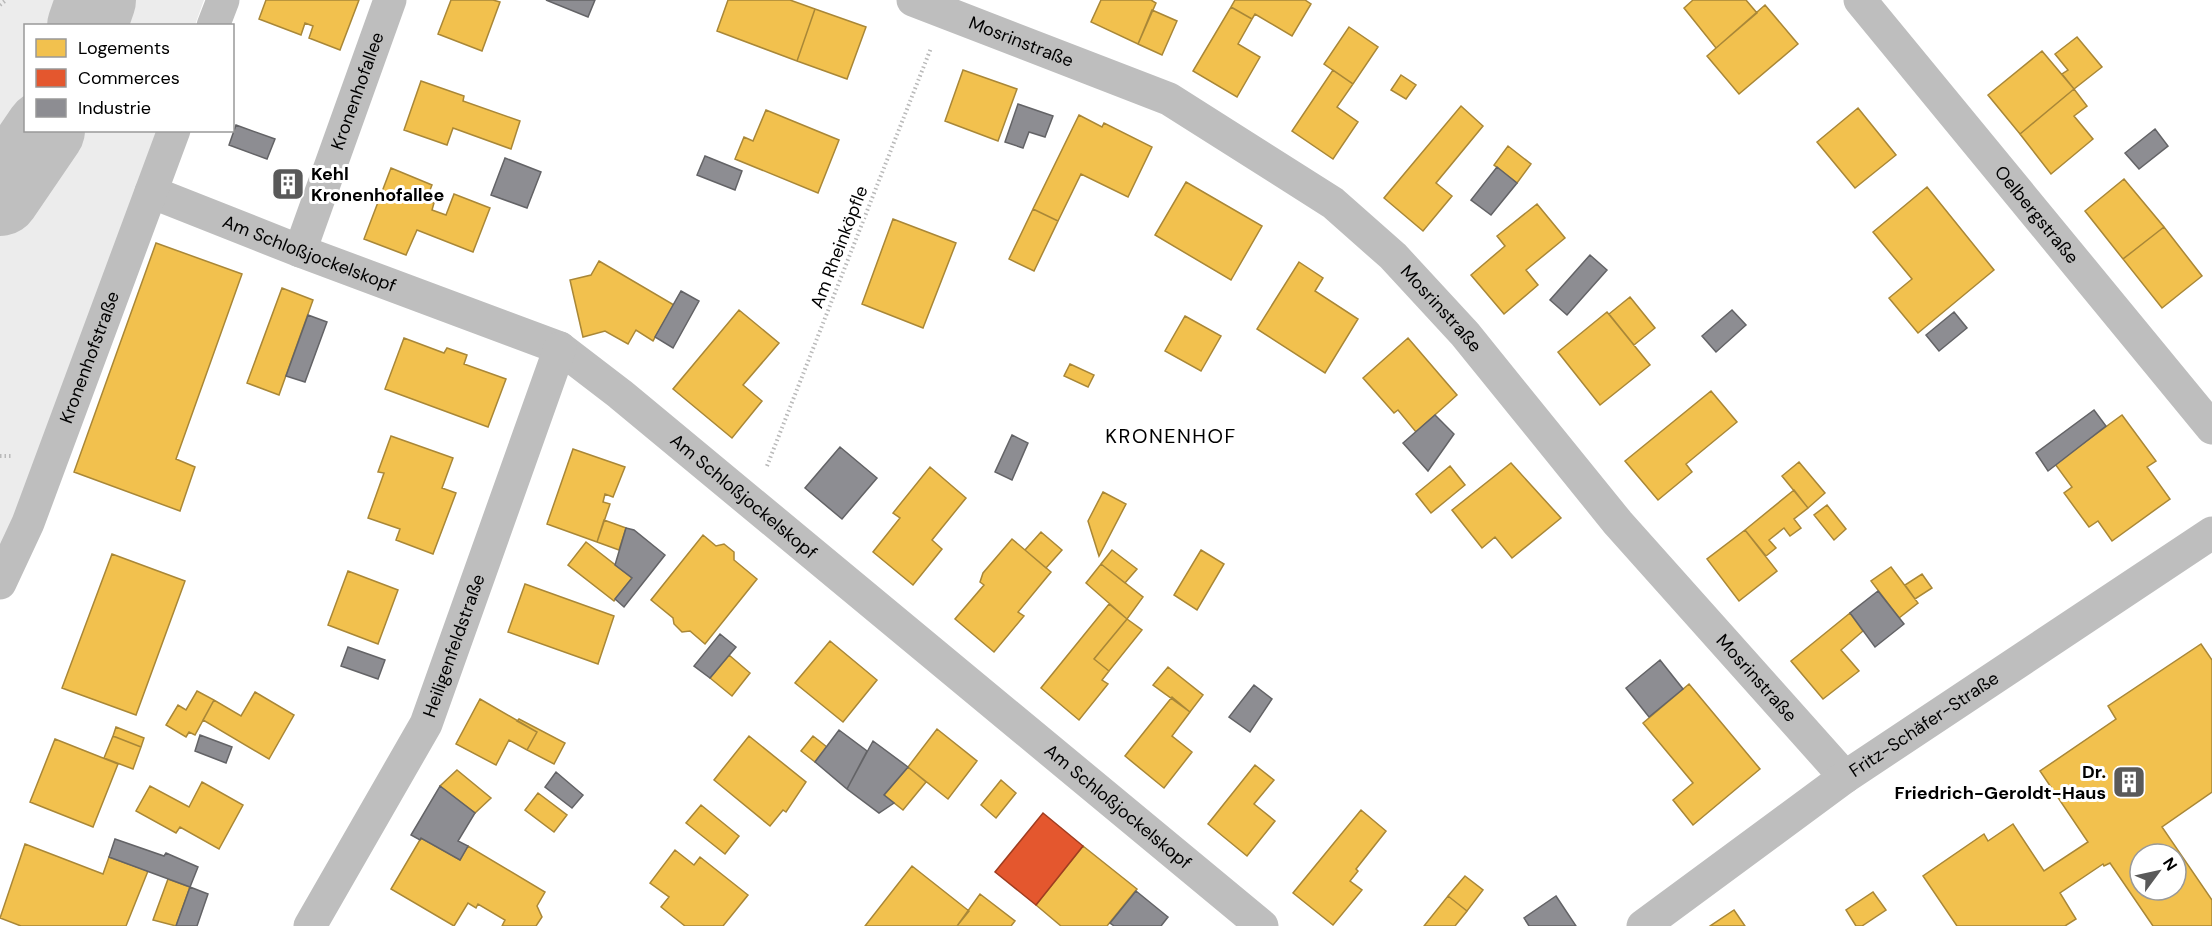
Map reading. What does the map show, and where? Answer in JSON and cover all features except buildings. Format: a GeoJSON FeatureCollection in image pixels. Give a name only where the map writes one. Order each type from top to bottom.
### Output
{"type":"FeatureCollection","features":[{"type":"Feature","properties":{"kind":"street"},"geometry":{"type":"LineString","coordinates":[[214,24],[223,0]]}},
{"type":"Feature","properties":{"kind":"street","name":"Kronenhofallee"},"geometry":{"type":"LineString","coordinates":[[300,251],[390,0]]}},
{"type":"Feature","properties":{"kind":"street","name":"Mosrinstraße"},"geometry":{"type":"LineString","coordinates":[[913,0],[1169,99],[1333,203],[1393,256],[1465,334],[1618,523],[1845,777]]}},
{"type":"Feature","properties":{"kind":"street","name":"Oelbergstraße"},"geometry":{"type":"LineString","coordinates":[[1860,0],[2212,428]]}},
{"type":"Feature","properties":{"kind":"street","name":"Kronenhofstraße"},"geometry":{"type":"LineString","coordinates":[[0,583],[28,523],[173,132]]}},
{"type":"Feature","properties":{"kind":"street","name":"Am Schloßjockelskopf"},"geometry":{"type":"LineString","coordinates":[[151,192],[300,251],[560,348],[752,503],[1262,926]]}},
{"type":"Feature","properties":{"kind":"street","name":"Heiligenfeldstraße"},"geometry":{"type":"LineString","coordinates":[[310,926],[426,724],[560,348]]}},
{"type":"Feature","properties":{"kind":"street","name":"Fritz-Schäfer-Straße"},"geometry":{"type":"LineString","coordinates":[[1643,926],[1845,777],[2212,533]]}},
{"type":"Feature","properties":{"kind":"path"},"geometry":{"type":"LineString","coordinates":[[0,5],[6,0]]}},
{"type":"Feature","properties":{"kind":"path","name":"Am Rheinköpfle"},"geometry":{"type":"LineString","coordinates":[[752,503],[945,12]]}},
{"type":"Feature","properties":{"kind":"shaded area"},"geometry":{"type":"Polygon","coordinates":[[[0,0],[204,0],[195,24],[24,24],[24,132],[157,132],[0,561],[0,0]]]}},
{"type":"Feature","properties":{"kind":"waterway"},"geometry":{"type":"LineString","coordinates":[[88,24],[96,0]]}},
{"type":"Feature","properties":{"kind":"waterway"},"geometry":{"type":"LineString","coordinates":[[0,196],[44,132]]}},
{"type":"Feature","properties":{"kind":"place","name":"Kehl Kronenhofallee"},"geometry":{"type":"Point","coordinates":[288,184]}},
{"type":"Feature","properties":{"kind":"place","name":"Dr. Friedrich-Geroldt-Haus"},"geometry":{"type":"Point","coordinates":[2129,782]}},
{"type":"Feature","properties":{"kind":"district","name":"KRONENHOF"},"geometry":{"type":"Point","coordinates":[1171,436]}}]}
